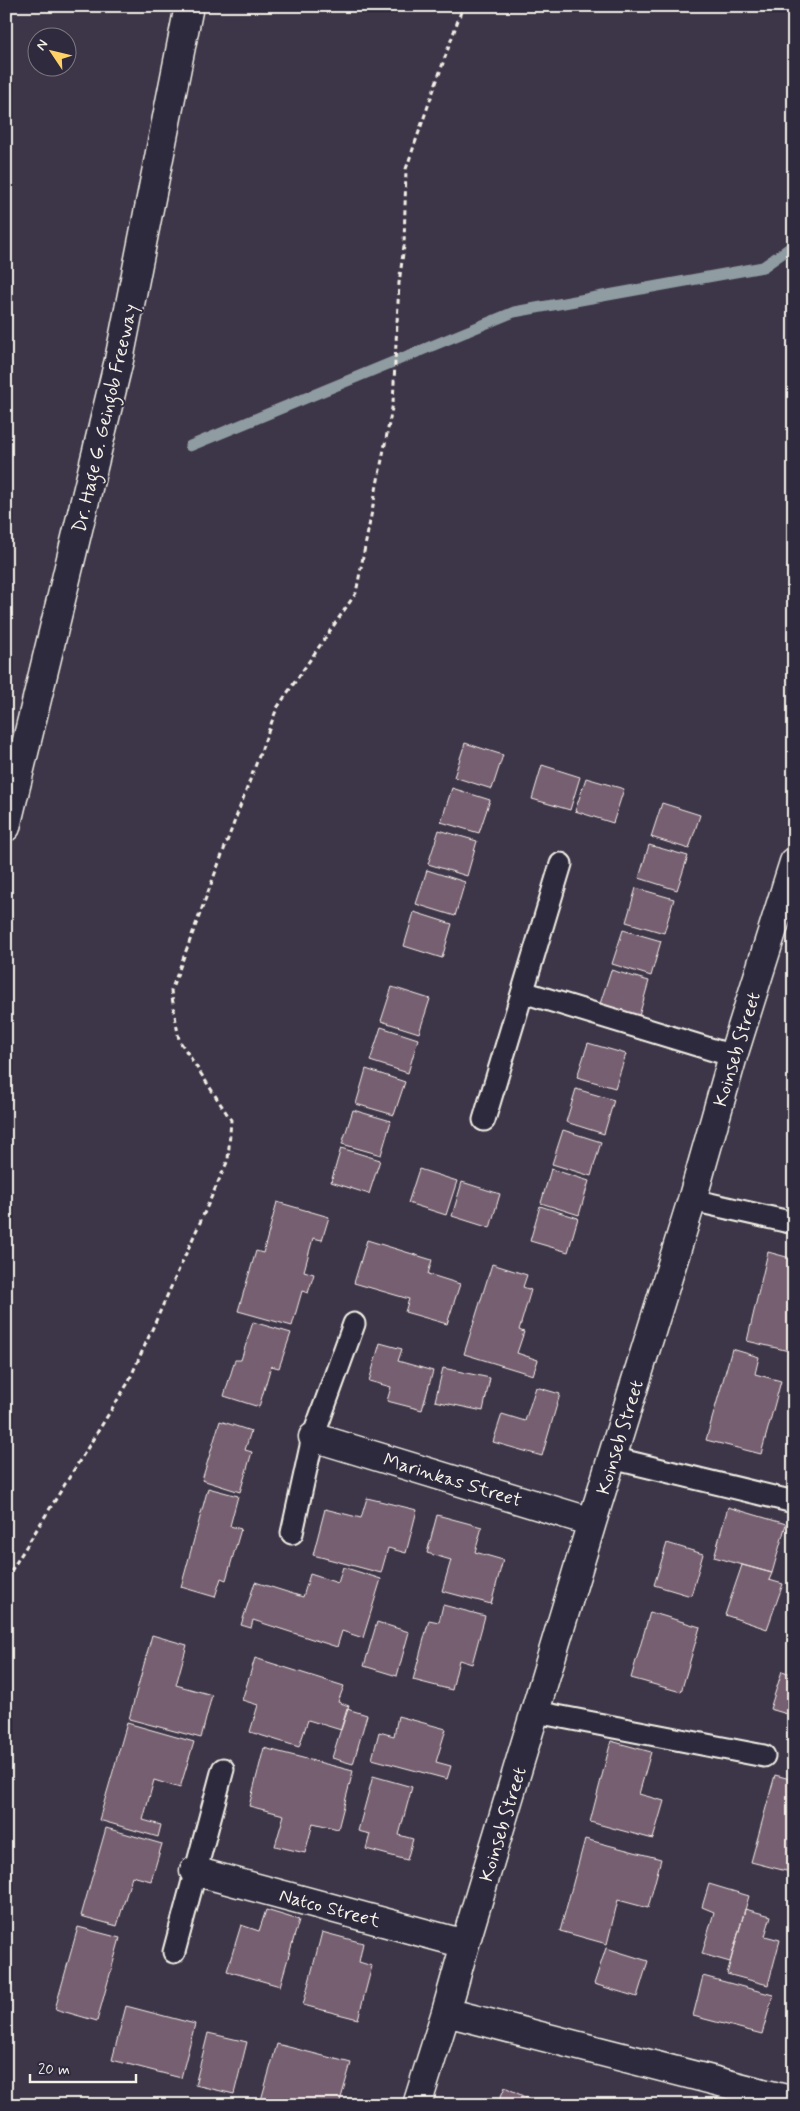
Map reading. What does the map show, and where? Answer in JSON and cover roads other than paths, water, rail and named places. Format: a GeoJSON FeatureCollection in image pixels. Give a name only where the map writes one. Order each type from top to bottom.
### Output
{"type":"FeatureCollection","features":[{"type":"Feature","properties":{"kind":"main road","name":"Dr. Hage G. Geingob Freeway"},"geometry":{"type":"LineString","coordinates":[[6,827],[119,360],[189,6]]}},
{"type":"Feature","properties":{"kind":"main road","name":"Koinseb Street"},"geometry":{"type":"LineString","coordinates":[[417,2105],[592,1522],[692,1200],[733,1056],[794,862]]}},
{"type":"Feature","properties":{"kind":"main road","name":"Marinkas Street"},"geometry":{"type":"LineString","coordinates":[[313,1437],[592,1522]]}},
{"type":"Feature","properties":{"kind":"main road","name":"Natco Street"},"geometry":{"type":"LineString","coordinates":[[194,1871],[465,1944]]}},
{"type":"Feature","properties":{"kind":"main road"},"geometry":{"type":"LineString","coordinates":[[446,2012],[794,2101]]}},
{"type":"Feature","properties":{"kind":"lane"},"geometry":{"type":"LineString","coordinates":[[484,1120],[561,864]]}},
{"type":"Feature","properties":{"kind":"lane"},"geometry":{"type":"LineString","coordinates":[[523,992],[733,1056]]}},
{"type":"Feature","properties":{"kind":"lane"},"geometry":{"type":"LineString","coordinates":[[692,1200],[794,1224]]}},
{"type":"Feature","properties":{"kind":"lane"},"geometry":{"type":"LineString","coordinates":[[292,1533],[313,1437],[354,1324]]}},
{"type":"Feature","properties":{"kind":"lane"},"geometry":{"type":"LineString","coordinates":[[612,1458],[794,1502]]}},
{"type":"Feature","properties":{"kind":"lane"},"geometry":{"type":"LineString","coordinates":[[536,1712],[764,1756]]}},
{"type":"Feature","properties":{"kind":"lane"},"geometry":{"type":"LineString","coordinates":[[174,1952],[194,1871],[223,1769]]}},
{"type":"Feature","properties":{"kind":"waterway"},"geometry":{"type":"LineString","coordinates":[[190,446],[514,312],[763,267],[794,245]]}}]}
